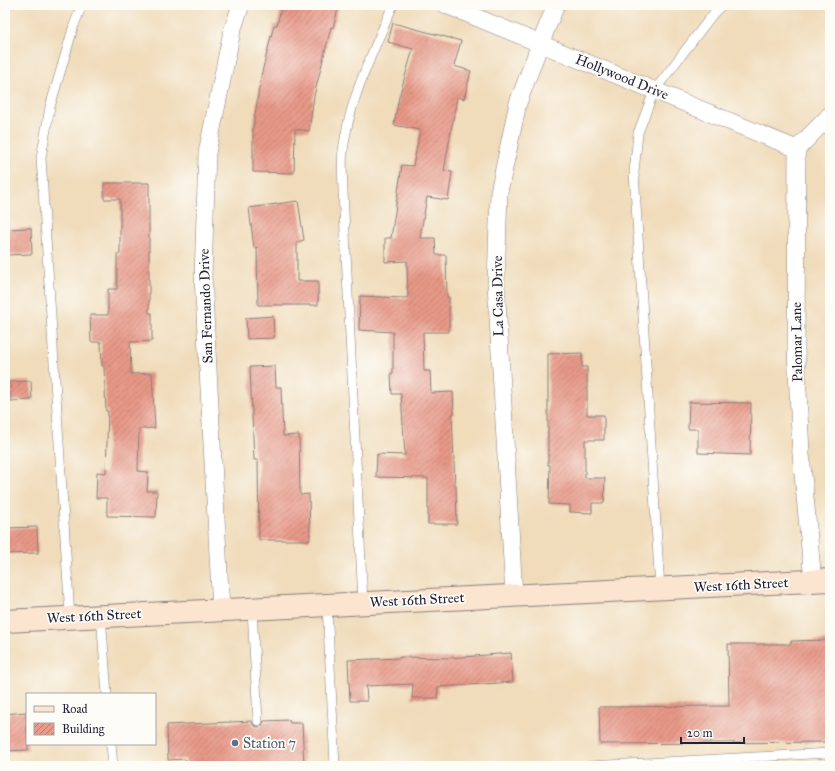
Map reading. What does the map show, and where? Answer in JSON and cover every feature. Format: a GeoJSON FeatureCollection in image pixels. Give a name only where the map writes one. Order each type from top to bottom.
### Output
{"type":"FeatureCollection","features":[{"type":"Feature","properties":{"kind":"main road","name":"West 16th Street"},"geometry":{"type":"LineString","coordinates":[[5,621],[822,581]]}},
{"type":"Feature","properties":{"kind":"street","name":"San Fernando Drive"},"geometry":{"type":"LineString","coordinates":[[221,610],[203,277],[207,153],[232,31],[241,5]]}},
{"type":"Feature","properties":{"kind":"street","name":"Hollywood Drive"},"geometry":{"type":"LineString","coordinates":[[446,5],[797,149]]}},
{"type":"Feature","properties":{"kind":"street","name":"La Casa Drive"},"geometry":{"type":"LineString","coordinates":[[514,596],[496,283],[499,192],[518,103],[556,5]]}},
{"type":"Feature","properties":{"kind":"street"},"geometry":{"type":"LineString","coordinates":[[797,149],[830,115]]}},
{"type":"Feature","properties":{"kind":"street","name":"Palomar Lane"},"geometry":{"type":"LineString","coordinates":[[797,149],[796,349],[801,454],[822,581]]}},
{"type":"Feature","properties":{"kind":"lane"},"geometry":{"type":"LineString","coordinates":[[70,617],[41,158],[50,107],[74,25],[82,5]]}},
{"type":"Feature","properties":{"kind":"lane"},"geometry":{"type":"LineString","coordinates":[[363,603],[343,191],[343,151],[350,117],[363,74],[393,5]]}},
{"type":"Feature","properties":{"kind":"lane"},"geometry":{"type":"LineString","coordinates":[[660,589],[634,172],[638,133],[654,91],[713,14],[722,5]]}},
{"type":"Feature","properties":{"kind":"lane"},"geometry":{"type":"LineString","coordinates":[[327,605],[335,766]]}},
{"type":"Feature","properties":{"kind":"lane"},"geometry":{"type":"LineString","coordinates":[[252,609],[258,721]]}},
{"type":"Feature","properties":{"kind":"lane"},"geometry":{"type":"LineString","coordinates":[[101,616],[107,693]]}},
{"type":"Feature","properties":{"kind":"lane"},"geometry":{"type":"LineString","coordinates":[[111,745],[113,766]]}},
{"type":"Feature","properties":{"kind":"lane"},"geometry":{"type":"LineString","coordinates":[[590,766],[830,753]]}},
{"type":"Feature","properties":{"kind":"building"},"geometry":{"type":"Polygon","coordinates":[[[282,5],[339,5],[333,28],[331,27],[314,96],[309,131],[295,129],[294,173],[253,172],[253,128],[261,76],[274,25],[277,25],[282,5]]]}},
{"type":"Feature","properties":{"kind":"building"},"geometry":{"type":"Polygon","coordinates":[[[393,23],[461,41],[454,66],[471,71],[464,99],[457,97],[444,171],[452,172],[448,200],[427,197],[420,238],[435,238],[436,255],[446,255],[447,297],[449,297],[449,332],[423,332],[424,371],[430,371],[431,393],[453,392],[454,414],[452,414],[457,524],[428,524],[428,478],[376,477],[377,454],[405,455],[401,394],[392,394],[391,373],[393,373],[393,332],[359,330],[360,296],[408,297],[407,261],[385,262],[385,238],[391,238],[402,165],[413,166],[420,130],[394,125],[399,97],[413,49],[388,42],[393,23]]]}},
{"type":"Feature","properties":{"kind":"building"},"geometry":{"type":"Polygon","coordinates":[[[104,183],[149,183],[149,313],[152,313],[152,341],[130,342],[131,374],[152,373],[155,428],[139,429],[138,471],[148,472],[147,491],[157,491],[156,517],[107,516],[107,498],[96,498],[97,472],[106,473],[108,411],[106,411],[104,366],[102,366],[101,342],[91,342],[90,315],[108,315],[108,289],[117,289],[117,254],[120,254],[120,199],[104,199],[104,183]]]}},
{"type":"Feature","properties":{"kind":"building"},"geometry":{"type":"Polygon","coordinates":[[[298,201],[304,240],[297,242],[297,281],[318,281],[318,305],[258,305],[257,247],[254,248],[249,208],[298,201]]]}},
{"type":"Feature","properties":{"kind":"building"},"geometry":{"type":"Polygon","coordinates":[[[31,228],[32,254],[5,255],[5,229],[31,228]]]}},
{"type":"Feature","properties":{"kind":"building"},"geometry":{"type":"Polygon","coordinates":[[[273,316],[274,338],[247,339],[246,318],[273,316]]]}},
{"type":"Feature","properties":{"kind":"building"},"geometry":{"type":"Polygon","coordinates":[[[582,353],[582,367],[587,367],[587,415],[604,415],[604,440],[585,440],[585,478],[605,478],[604,503],[592,503],[592,513],[570,512],[570,505],[549,504],[550,465],[548,465],[548,354],[582,353]]]}},
{"type":"Feature","properties":{"kind":"building"},"geometry":{"type":"Polygon","coordinates":[[[275,366],[276,387],[281,387],[283,436],[299,435],[300,495],[309,494],[310,540],[259,540],[258,460],[254,460],[250,367],[275,366]]]}},
{"type":"Feature","properties":{"kind":"building"},"geometry":{"type":"Polygon","coordinates":[[[31,381],[32,400],[11,401],[10,382],[31,381]]]}},
{"type":"Feature","properties":{"kind":"building"},"geometry":{"type":"Polygon","coordinates":[[[689,402],[751,403],[750,455],[698,453],[698,429],[688,429],[689,402]]]}},
{"type":"Feature","properties":{"kind":"building"},"geometry":{"type":"Polygon","coordinates":[[[37,527],[38,553],[5,554],[5,528],[37,527]]]}},
{"type":"Feature","properties":{"kind":"building"},"geometry":{"type":"Polygon","coordinates":[[[830,640],[830,742],[600,744],[599,707],[729,706],[728,644],[791,644],[791,641],[830,640]]]}},
{"type":"Feature","properties":{"kind":"building"},"geometry":{"type":"Polygon","coordinates":[[[511,653],[513,682],[438,687],[437,698],[412,698],[413,684],[366,686],[367,701],[350,701],[348,660],[400,657],[450,658],[511,653]]]}},
{"type":"Feature","properties":{"kind":"building"},"geometry":{"type":"Polygon","coordinates":[[[26,712],[26,745],[28,745],[28,750],[5,751],[5,714],[26,712]]]}},
{"type":"Feature","properties":{"kind":"building","name":"Station 7"},"geometry":{"type":"Polygon","coordinates":[[[289,720],[290,723],[302,723],[304,766],[186,766],[185,759],[168,760],[167,725],[252,721],[253,725],[258,727],[262,726],[264,721],[289,720]]]}},
{"type":"Feature","properties":{"kind":"place","name":"Station 7"},"geometry":{"type":"Point","coordinates":[235,743]}}]}
